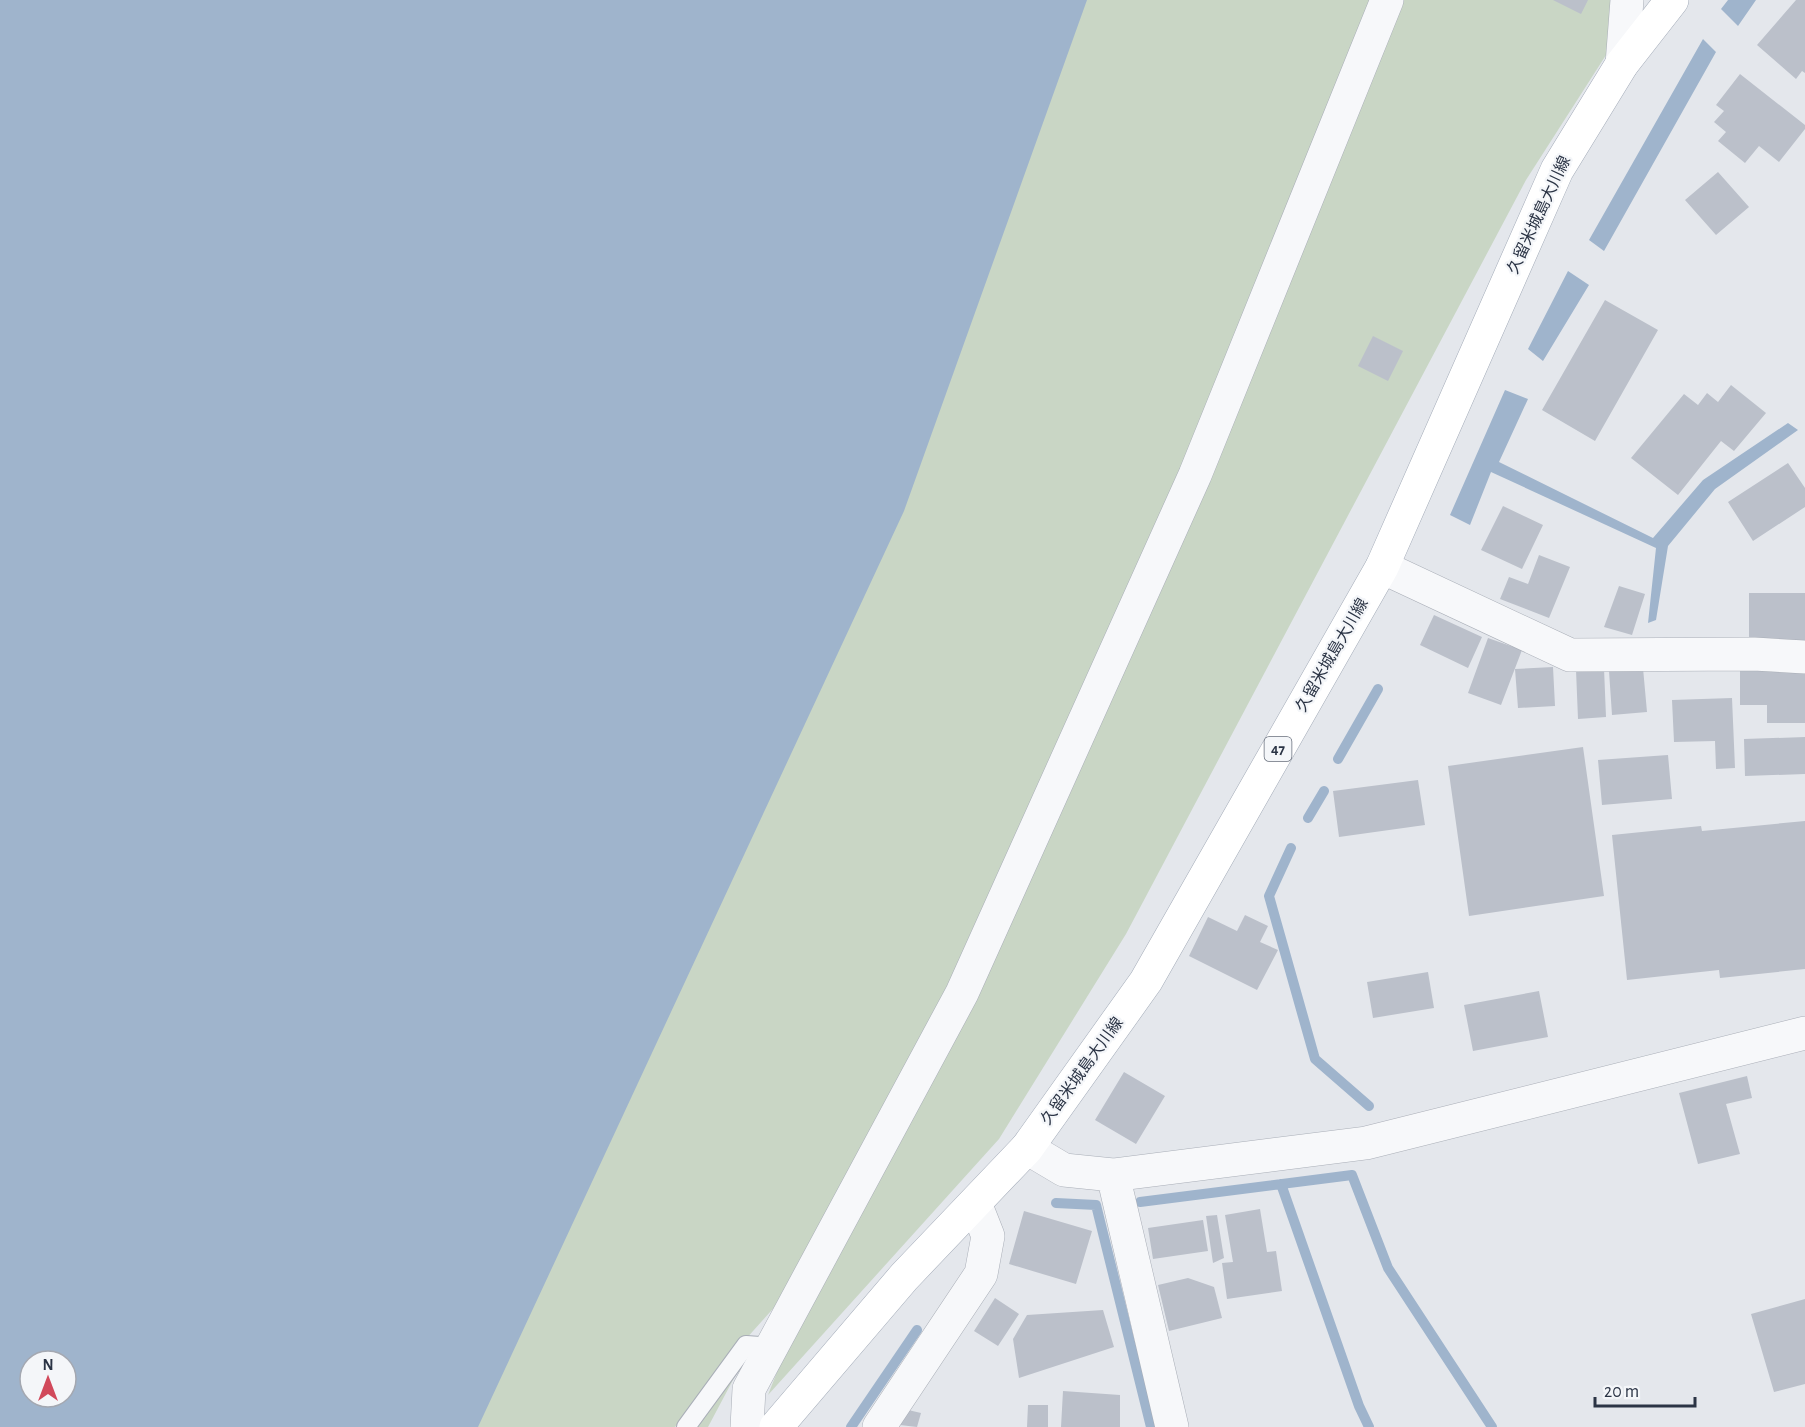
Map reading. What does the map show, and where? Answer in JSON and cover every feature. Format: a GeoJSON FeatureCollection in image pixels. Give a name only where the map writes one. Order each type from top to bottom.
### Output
{"type":"FeatureCollection","features":[{"type":"Feature","properties":{"kind":"main road","name":"久留米城島大川線"},"geometry":{"type":"LineString","coordinates":[[776,1427],[904,1277],[1027,1148],[1146,981],[1382,567],[1557,170],[1622,63],[1672,0]]}},
{"type":"Feature","properties":{"kind":"street"},"geometry":{"type":"LineString","coordinates":[[747,1427],[749,1389],[962,993],[1195,475],[1387,0]]}},
{"type":"Feature","properties":{"kind":"street"},"geometry":{"type":"LineString","coordinates":[[1622,63],[1627,0]]}},
{"type":"Feature","properties":{"kind":"street"},"geometry":{"type":"LineString","coordinates":[[1382,567],[1570,655],[1754,654],[1805,657]]}},
{"type":"Feature","properties":{"kind":"street"},"geometry":{"type":"LineString","coordinates":[[1027,1148],[1064,1170],[1113,1175],[1366,1143],[1805,1033]]}},
{"type":"Feature","properties":{"kind":"street"},"geometry":{"type":"LineString","coordinates":[[1113,1175],[1172,1427]]}},
{"type":"Feature","properties":{"kind":"street"},"geometry":{"type":"LineString","coordinates":[[879,1427],[981,1274],[988,1236],[975,1203]]}},
{"type":"Feature","properties":{"kind":"lane"},"geometry":{"type":"LineString","coordinates":[[686,1427],[746,1345],[772,1347]]}},
{"type":"Feature","properties":{"kind":"green space"},"geometry":{"type":"Polygon","coordinates":[[[985,0],[1383,0],[956,992],[788,1292],[745,1340],[675,1427],[372,1427],[985,0]]]}},
{"type":"Feature","properties":{"kind":"green space"},"geometry":{"type":"Polygon","coordinates":[[[1394,0],[1616,0],[1615,41],[1526,180],[1126,934],[999,1139],[768,1395],[809,1290],[1394,0]]]}},
{"type":"Feature","properties":{"kind":"green space"},"geometry":{"type":"Polygon","coordinates":[[[734,1378],[708,1427],[695,1427],[734,1378]]]}},
{"type":"Feature","properties":{"kind":"water"},"geometry":{"type":"Polygon","coordinates":[[[0,0],[1087,0],[904,511],[478,1427],[0,1427],[0,0]]]}},
{"type":"Feature","properties":{"kind":"water"},"geometry":{"type":"Polygon","coordinates":[[[1728,0],[1756,0],[1738,26],[1721,9],[1728,0]]]}},
{"type":"Feature","properties":{"kind":"water"},"geometry":{"type":"Polygon","coordinates":[[[1703,39],[1716,52],[1604,251],[1589,240],[1703,39]]]}},
{"type":"Feature","properties":{"kind":"water"},"geometry":{"type":"Polygon","coordinates":[[[1568,271],[1589,285],[1543,361],[1528,349],[1568,271]]]}},
{"type":"Feature","properties":{"kind":"water"},"geometry":{"type":"Polygon","coordinates":[[[1505,390],[1528,399],[1499,462],[1653,538],[1703,480],[1788,423],[1798,430],[1715,489],[1668,546],[1656,620],[1648,623],[1656,548],[1491,472],[1470,525],[1450,515],[1505,390]]]}},
{"type":"Feature","properties":{"kind":"building"},"geometry":{"type":"Polygon","coordinates":[[[1553,0],[1588,0],[1581,14],[1553,0]]]}},
{"type":"Feature","properties":{"kind":"building"},"geometry":{"type":"Polygon","coordinates":[[[1796,0],[1805,0],[1805,73],[1802,71],[1796,79],[1757,45],[1796,0]]]}},
{"type":"Feature","properties":{"kind":"building"},"geometry":{"type":"Polygon","coordinates":[[[1740,74],[1805,125],[1805,129],[1779,162],[1759,146],[1745,163],[1718,141],[1726,132],[1714,122],[1724,111],[1716,105],[1740,74]]]}},
{"type":"Feature","properties":{"kind":"building"},"geometry":{"type":"Polygon","coordinates":[[[1718,172],[1749,207],[1716,235],[1685,200],[1718,172]]]}},
{"type":"Feature","properties":{"kind":"building"},"geometry":{"type":"Polygon","coordinates":[[[1605,300],[1658,330],[1595,441],[1542,410],[1605,300]]]}},
{"type":"Feature","properties":{"kind":"building"},"geometry":{"type":"Polygon","coordinates":[[[1373,336],[1403,351],[1388,381],[1358,366],[1373,336]]]}},
{"type":"Feature","properties":{"kind":"building"},"geometry":{"type":"Polygon","coordinates":[[[1731,385],[1766,413],[1734,451],[1721,441],[1678,495],[1631,458],[1684,394],[1698,405],[1707,393],[1718,402],[1731,385]]]}},
{"type":"Feature","properties":{"kind":"building"},"geometry":{"type":"Polygon","coordinates":[[[1788,463],[1805,488],[1805,507],[1753,541],[1728,502],[1788,463]]]}},
{"type":"Feature","properties":{"kind":"building"},"geometry":{"type":"Polygon","coordinates":[[[1503,506],[1543,525],[1522,569],[1481,550],[1503,506]]]}},
{"type":"Feature","properties":{"kind":"building"},"geometry":{"type":"Polygon","coordinates":[[[1539,555],[1570,567],[1549,618],[1500,599],[1509,577],[1528,584],[1539,555]]]}},
{"type":"Feature","properties":{"kind":"building"},"geometry":{"type":"Polygon","coordinates":[[[1619,586],[1645,594],[1632,635],[1604,627],[1619,586]]]}},
{"type":"Feature","properties":{"kind":"building"},"geometry":{"type":"Polygon","coordinates":[[[1749,593],[1805,593],[1805,642],[1749,642],[1749,593]]]}},
{"type":"Feature","properties":{"kind":"building"},"geometry":{"type":"Polygon","coordinates":[[[1434,615],[1482,637],[1468,668],[1420,645],[1434,615]]]}},
{"type":"Feature","properties":{"kind":"building"},"geometry":{"type":"Polygon","coordinates":[[[1488,638],[1522,650],[1501,705],[1468,693],[1488,638]]]}},
{"type":"Feature","properties":{"kind":"building"},"geometry":{"type":"Polygon","coordinates":[[[1740,666],[1805,666],[1805,723],[1767,723],[1767,705],[1740,705],[1740,666]]]}},
{"type":"Feature","properties":{"kind":"building"},"geometry":{"type":"Polygon","coordinates":[[[1553,667],[1555,706],[1518,708],[1515,669],[1553,667]]]}},
{"type":"Feature","properties":{"kind":"building"},"geometry":{"type":"Polygon","coordinates":[[[1604,668],[1606,717],[1578,719],[1576,670],[1604,668]]]}},
{"type":"Feature","properties":{"kind":"building"},"geometry":{"type":"Polygon","coordinates":[[[1643,668],[1647,712],[1612,715],[1609,671],[1643,668]]]}},
{"type":"Feature","properties":{"kind":"building"},"geometry":{"type":"Polygon","coordinates":[[[1732,698],[1735,768],[1716,769],[1715,741],[1674,742],[1672,700],[1732,698]]]}},
{"type":"Feature","properties":{"kind":"building"},"geometry":{"type":"Polygon","coordinates":[[[1805,737],[1805,774],[1745,776],[1744,739],[1805,737]]]}},
{"type":"Feature","properties":{"kind":"building"},"geometry":{"type":"Polygon","coordinates":[[[1583,747],[1604,896],[1469,916],[1448,766],[1583,747]]]}},
{"type":"Feature","properties":{"kind":"building"},"geometry":{"type":"Polygon","coordinates":[[[1668,755],[1672,799],[1602,805],[1598,760],[1668,755]]]}},
{"type":"Feature","properties":{"kind":"building"},"geometry":{"type":"Polygon","coordinates":[[[1418,780],[1425,825],[1339,837],[1333,791],[1418,780]]]}},
{"type":"Feature","properties":{"kind":"building"},"geometry":{"type":"Polygon","coordinates":[[[1805,821],[1805,969],[1720,978],[1719,970],[1627,980],[1612,835],[1701,826],[1702,831],[1805,821]]]}},
{"type":"Feature","properties":{"kind":"building"},"geometry":{"type":"Polygon","coordinates":[[[1245,915],[1268,926],[1260,942],[1278,950],[1257,990],[1189,956],[1208,917],[1237,931],[1245,915]]]}},
{"type":"Feature","properties":{"kind":"building"},"geometry":{"type":"Polygon","coordinates":[[[1428,972],[1434,1008],[1373,1018],[1367,982],[1428,972]]]}},
{"type":"Feature","properties":{"kind":"building"},"geometry":{"type":"Polygon","coordinates":[[[1539,991],[1548,1037],[1473,1051],[1464,1005],[1539,991]]]}},
{"type":"Feature","properties":{"kind":"building"},"geometry":{"type":"Polygon","coordinates":[[[1124,1072],[1165,1096],[1136,1144],[1095,1120],[1124,1072]]]}},
{"type":"Feature","properties":{"kind":"building"},"geometry":{"type":"Polygon","coordinates":[[[1747,1076],[1752,1098],[1726,1104],[1740,1154],[1698,1164],[1679,1093],[1747,1076]]]}},
{"type":"Feature","properties":{"kind":"building"},"geometry":{"type":"Polygon","coordinates":[[[1260,1209],[1267,1252],[1276,1251],[1282,1291],[1227,1299],[1222,1263],[1233,1262],[1225,1215],[1260,1209]]]}},
{"type":"Feature","properties":{"kind":"building"},"geometry":{"type":"Polygon","coordinates":[[[1024,1211],[1092,1231],[1076,1284],[1009,1264],[1024,1211]]]}},
{"type":"Feature","properties":{"kind":"building"},"geometry":{"type":"Polygon","coordinates":[[[1217,1215],[1224,1258],[1213,1263],[1206,1216],[1217,1215]]]}},
{"type":"Feature","properties":{"kind":"building"},"geometry":{"type":"Polygon","coordinates":[[[1203,1220],[1208,1251],[1153,1259],[1148,1228],[1203,1220]]]}},
{"type":"Feature","properties":{"kind":"building"},"geometry":{"type":"Polygon","coordinates":[[[1188,1278],[1214,1287],[1222,1318],[1169,1331],[1158,1285],[1188,1278]]]}},
{"type":"Feature","properties":{"kind":"building"},"geometry":{"type":"Polygon","coordinates":[[[995,1298],[1019,1314],[998,1346],[974,1331],[995,1298]]]}},
{"type":"Feature","properties":{"kind":"building"},"geometry":{"type":"Polygon","coordinates":[[[1805,1299],[1805,1384],[1774,1392],[1751,1314],[1805,1299]]]}},
{"type":"Feature","properties":{"kind":"building"},"geometry":{"type":"Polygon","coordinates":[[[1103,1310],[1114,1347],[1019,1378],[1013,1339],[1027,1315],[1103,1310]]]}},
{"type":"Feature","properties":{"kind":"building"},"geometry":{"type":"Polygon","coordinates":[[[1063,1391],[1120,1395],[1120,1427],[1061,1427],[1063,1391]]]}},
{"type":"Feature","properties":{"kind":"building"},"geometry":{"type":"Polygon","coordinates":[[[1028,1405],[1048,1405],[1048,1427],[1027,1427],[1028,1405]]]}},
{"type":"Feature","properties":{"kind":"building"},"geometry":{"type":"Polygon","coordinates":[[[904,1409],[921,1413],[917,1427],[900,1425],[904,1409]]]}},
{"type":"Feature","properties":{"kind":"waterway"},"geometry":{"type":"LineString","coordinates":[[1338,759],[1378,689]]}},
{"type":"Feature","properties":{"kind":"waterway"},"geometry":{"type":"LineString","coordinates":[[1308,818],[1324,791]]}},
{"type":"Feature","properties":{"kind":"waterway"},"geometry":{"type":"LineString","coordinates":[[1291,848],[1269,896],[1315,1059],[1369,1106]]}},
{"type":"Feature","properties":{"kind":"waterway"},"geometry":{"type":"LineString","coordinates":[[1140,1202],[1352,1175],[1388,1268],[1492,1427]]}},
{"type":"Feature","properties":{"kind":"waterway"},"geometry":{"type":"LineString","coordinates":[[1281,1184],[1359,1406],[1369,1427]]}},
{"type":"Feature","properties":{"kind":"waterway"},"geometry":{"type":"LineString","coordinates":[[1056,1203],[1096,1205],[1151,1427]]}},
{"type":"Feature","properties":{"kind":"waterway"},"geometry":{"type":"LineString","coordinates":[[851,1427],[917,1330]]}}]}
